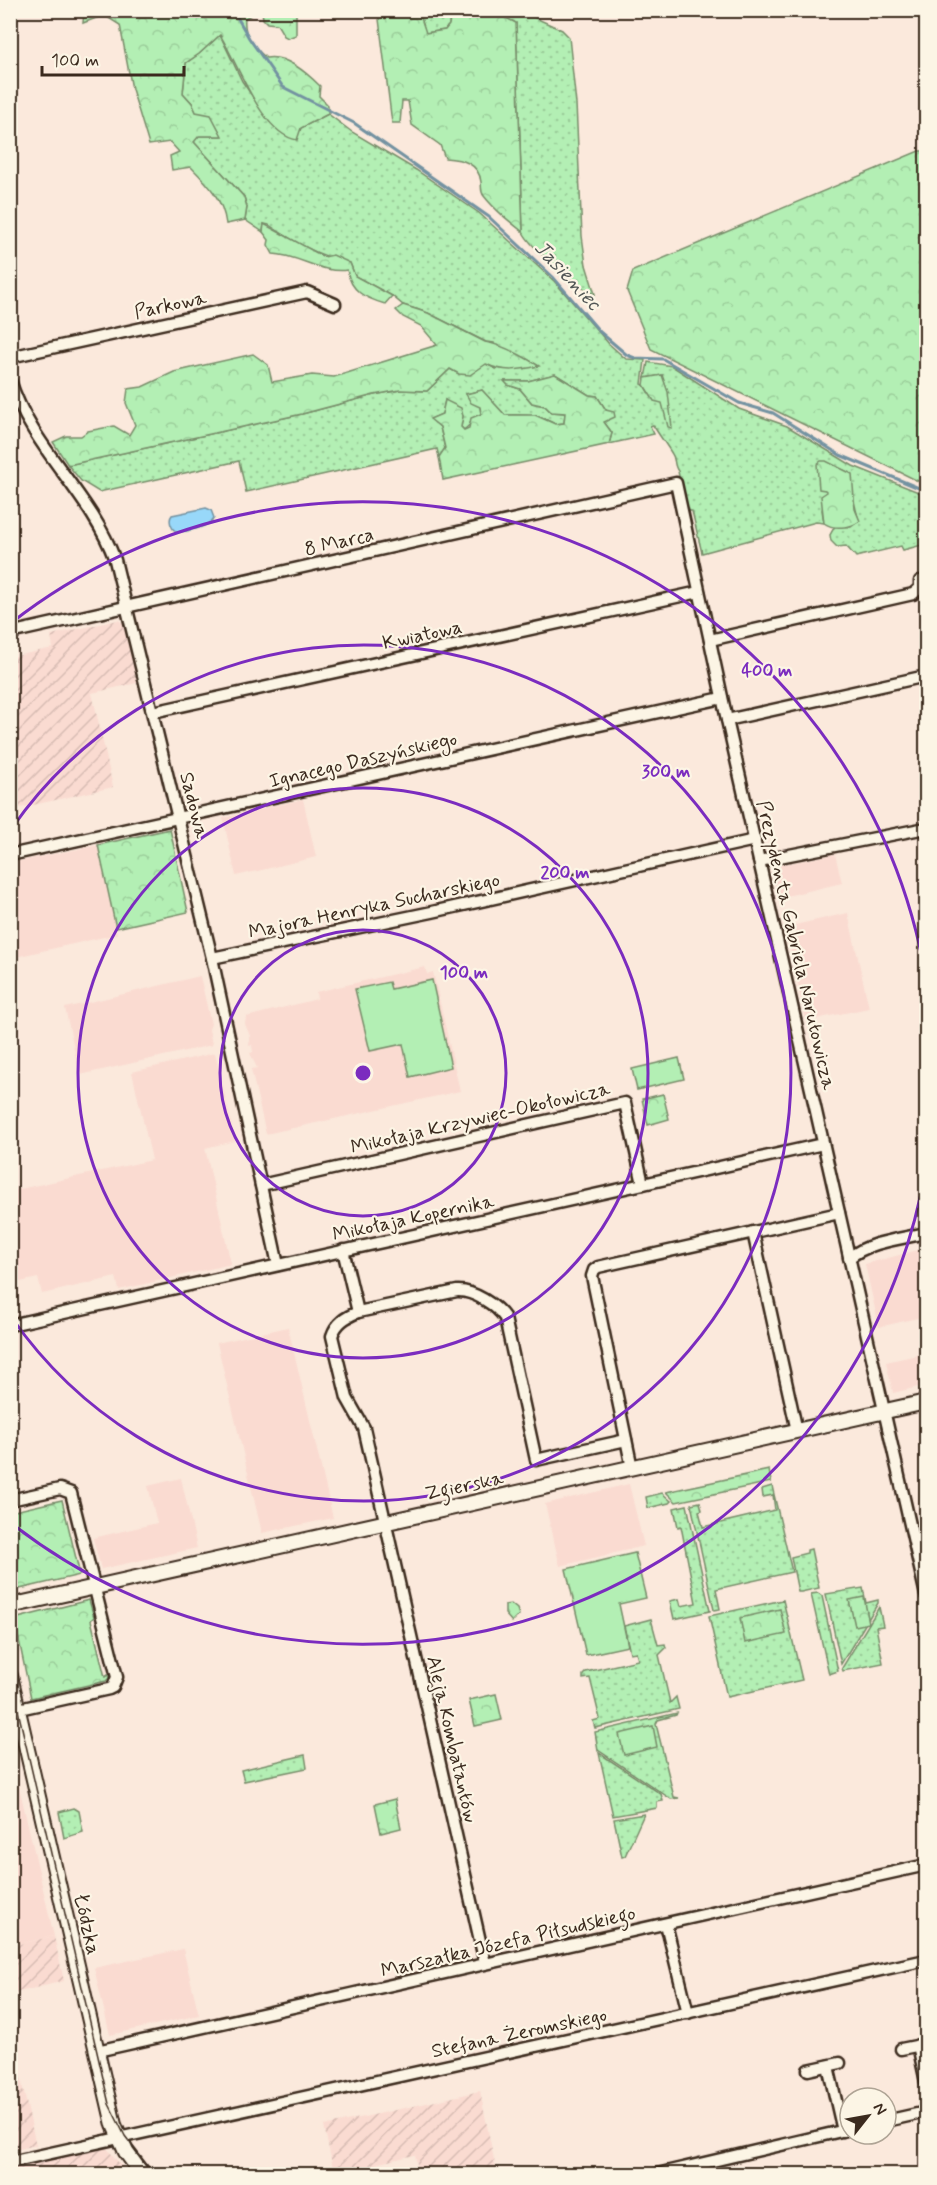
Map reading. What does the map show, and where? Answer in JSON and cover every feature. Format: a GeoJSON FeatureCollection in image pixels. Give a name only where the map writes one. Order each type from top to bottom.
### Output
{"type":"FeatureCollection","features":[{"type":"Feature","properties":{"kind":"main road","name":"Zgierska"},"geometry":{"type":"LineString","coordinates":[[10,1606],[927,1402]]}},
{"type":"Feature","properties":{"kind":"main road","name":"Łódzka"},"geometry":{"type":"LineString","coordinates":[[10,1676],[14,1710],[114,2125],[126,2152],[142,2175]]}},
{"type":"Feature","properties":{"kind":"street","name":"Parkowa"},"geometry":{"type":"LineString","coordinates":[[10,357],[307,292],[335,304]]}},
{"type":"Feature","properties":{"kind":"street","name":"Sadowa"},"geometry":{"type":"LineString","coordinates":[[10,380],[28,420],[102,528],[115,560],[180,819],[278,1264]]}},
{"type":"Feature","properties":{"kind":"street","name":"8 Marca"},"geometry":{"type":"LineString","coordinates":[[10,633],[676,483]]}},
{"type":"Feature","properties":{"kind":"street","name":"Prezydenta Gabriela Narutowicza"},"geometry":{"type":"LineString","coordinates":[[676,483],[722,698],[849,1258],[922,1554],[927,1595]]}},
{"type":"Feature","properties":{"kind":"street"},"geometry":{"type":"LineString","coordinates":[[710,640],[913,594],[920,588],[920,581]]}},
{"type":"Feature","properties":{"kind":"street","name":"Kwiatowa"},"geometry":{"type":"LineString","coordinates":[[153,712],[699,592]]}},
{"type":"Feature","properties":{"kind":"street"},"geometry":{"type":"LineString","coordinates":[[727,720],[927,676]]}},
{"type":"Feature","properties":{"kind":"street","name":"Ignacego Daszyńskiego"},"geometry":{"type":"LineString","coordinates":[[10,855],[722,698]]}},
{"type":"Feature","properties":{"kind":"street"},"geometry":{"type":"LineString","coordinates":[[759,861],[927,828]]}},
{"type":"Feature","properties":{"kind":"street","name":"Majora Henryka Sucharskiego"},"geometry":{"type":"LineString","coordinates":[[212,958],[415,916],[755,840]]}},
{"type":"Feature","properties":{"kind":"street","name":"Mikołaja Krzywiec-Okołowicza"},"geometry":{"type":"LineString","coordinates":[[261,1185],[625,1103],[643,1184]]}},
{"type":"Feature","properties":{"kind":"street","name":"Mikołaja Kopernika"},"geometry":{"type":"LineString","coordinates":[[10,1325],[823,1144]]}},
{"type":"Feature","properties":{"kind":"street"},"geometry":{"type":"LineString","coordinates":[[632,1468],[592,1276],[594,1270],[598,1267],[839,1213]]}},
{"type":"Feature","properties":{"kind":"street"},"geometry":{"type":"LineString","coordinates":[[753,1232],[797,1431]]}},
{"type":"Feature","properties":{"kind":"street"},"geometry":{"type":"LineString","coordinates":[[849,1258],[871,1246],[927,1233]]}},
{"type":"Feature","properties":{"kind":"street"},"geometry":{"type":"LineString","coordinates":[[343,1250],[358,1312],[457,1292],[469,1292],[488,1303],[505,1318],[537,1460],[626,1440]]}},
{"type":"Feature","properties":{"kind":"street","name":"Aleja Kombatantów"},"geometry":{"type":"LineString","coordinates":[[358,1312],[343,1320],[332,1336],[347,1398],[364,1428],[485,1963]]}},
{"type":"Feature","properties":{"kind":"street"},"geometry":{"type":"LineString","coordinates":[[10,1500],[60,1489],[71,1493],[117,1677],[114,1687],[14,1710]]}},
{"type":"Feature","properties":{"kind":"street","name":"Marszałka Józefa Piłsudskiego"},"geometry":{"type":"LineString","coordinates":[[97,2051],[927,1865]]}},
{"type":"Feature","properties":{"kind":"street"},"geometry":{"type":"LineString","coordinates":[[666,1924],[687,2013]]}},
{"type":"Feature","properties":{"kind":"street","name":"Stefana Żeromskiego"},"geometry":{"type":"LineString","coordinates":[[10,2162],[927,1960]]}},
{"type":"Feature","properties":{"kind":"street"},"geometry":{"type":"LineString","coordinates":[[901,2049],[922,2044],[927,2082]]}},
{"type":"Feature","properties":{"kind":"street"},"geometry":{"type":"LineString","coordinates":[[808,2070],[840,2063]]}},
{"type":"Feature","properties":{"kind":"street"},"geometry":{"type":"LineString","coordinates":[[828,2066],[838,2102]]}},
{"type":"Feature","properties":{"kind":"street"},"geometry":{"type":"LineString","coordinates":[[898,2118],[927,2112]]}},
{"type":"Feature","properties":{"kind":"street"},"geometry":{"type":"LineString","coordinates":[[657,2175],[838,2132]]}},
{"type":"Feature","properties":{"kind":"shaded area"},"geometry":{"type":"Polygon","coordinates":[[[118,620],[123,623],[137,683],[92,693],[113,787],[11,810],[11,657],[53,648],[51,635],[118,620]]]}},
{"type":"Feature","properties":{"kind":"shaded area"},"geometry":{"type":"Polygon","coordinates":[[[303,799],[316,857],[236,876],[223,818],[303,799]]]}},
{"type":"Feature","properties":{"kind":"shaded area"},"geometry":{"type":"Polygon","coordinates":[[[98,845],[117,934],[11,958],[10,863],[98,845]]]}},
{"type":"Feature","properties":{"kind":"shaded area"},"geometry":{"type":"Polygon","coordinates":[[[835,854],[842,883],[778,898],[774,878],[781,865],[835,854]]]}},
{"type":"Feature","properties":{"kind":"shaded area"},"geometry":{"type":"Polygon","coordinates":[[[848,913],[869,1008],[806,1021],[786,927],[848,913]]]}},
{"type":"Feature","properties":{"kind":"shaded area"},"geometry":{"type":"Polygon","coordinates":[[[425,967],[427,974],[433,972],[460,1091],[266,1134],[251,1069],[257,1068],[250,1053],[253,1052],[252,1045],[249,1046],[250,1036],[245,1024],[246,1017],[317,999],[316,992],[425,967]]]}},
{"type":"Feature","properties":{"kind":"shaded area"},"geometry":{"type":"Polygon","coordinates":[[[200,976],[211,1024],[209,1029],[212,1045],[80,1075],[65,1008],[200,976]]]}},
{"type":"Feature","properties":{"kind":"shaded area"},"geometry":{"type":"Polygon","coordinates":[[[215,1053],[235,1141],[205,1148],[231,1264],[119,1290],[116,1277],[42,1294],[38,1278],[11,1284],[11,1191],[152,1160],[132,1072],[215,1053]]]}},
{"type":"Feature","properties":{"kind":"shaded area"},"geometry":{"type":"Polygon","coordinates":[[[926,1248],[926,1316],[879,1327],[865,1264],[926,1248]]]}},
{"type":"Feature","properties":{"kind":"shaded area"},"geometry":{"type":"Polygon","coordinates":[[[288,1327],[333,1518],[262,1533],[217,1343],[288,1327]]]}},
{"type":"Feature","properties":{"kind":"shaded area"},"geometry":{"type":"Polygon","coordinates":[[[926,1353],[926,1385],[893,1393],[886,1362],[926,1353]]]}},
{"type":"Feature","properties":{"kind":"shaded area"},"geometry":{"type":"Polygon","coordinates":[[[181,1478],[197,1548],[101,1569],[93,1538],[157,1523],[148,1486],[181,1478]]]}},
{"type":"Feature","properties":{"kind":"shaded area"},"geometry":{"type":"Polygon","coordinates":[[[629,1484],[644,1546],[560,1566],[545,1504],[629,1484]]]}},
{"type":"Feature","properties":{"kind":"shaded area"},"geometry":{"type":"Polygon","coordinates":[[[10,1748],[54,1936],[11,1946],[10,1946],[10,1748]]]}},
{"type":"Feature","properties":{"kind":"shaded area"},"geometry":{"type":"Polygon","coordinates":[[[54,1936],[64,1981],[11,1994],[11,1946],[54,1936]]]}},
{"type":"Feature","properties":{"kind":"shaded area"},"geometry":{"type":"Polygon","coordinates":[[[183,1949],[199,2015],[110,2035],[94,1968],[183,1949]]]}},
{"type":"Feature","properties":{"kind":"shaded area"},"geometry":{"type":"Polygon","coordinates":[[[11,2036],[36,2145],[10,2151],[11,2036]]]}},
{"type":"Feature","properties":{"kind":"shaded area"},"geometry":{"type":"Polygon","coordinates":[[[480,2091],[497,2174],[419,2174],[415,2155],[334,2173],[324,2126],[480,2091]]]}},
{"type":"Feature","properties":{"kind":"shaded area"},"geometry":{"type":"Polygon","coordinates":[[[106,2147],[128,2174],[11,2174],[11,2168],[106,2147]]]}},
{"type":"Feature","properties":{"kind":"green space"},"geometry":{"type":"Polygon","coordinates":[[[84,11],[254,11],[245,18],[245,24],[248,36],[254,45],[266,58],[288,62],[315,81],[320,86],[319,96],[328,105],[328,114],[301,128],[297,140],[284,135],[262,112],[220,35],[186,63],[183,93],[196,112],[211,115],[222,136],[199,136],[194,142],[244,197],[247,207],[245,220],[226,224],[218,199],[191,167],[172,170],[170,156],[179,152],[170,142],[149,145],[132,89],[120,25],[104,15],[83,23],[84,11]]]}},
{"type":"Feature","properties":{"kind":"green space"},"geometry":{"type":"Polygon","coordinates":[[[262,11],[296,11],[296,35],[288,38],[284,36],[277,24],[267,23],[263,19],[262,11]]]}},
{"type":"Feature","properties":{"kind":"green space"},"geometry":{"type":"Polygon","coordinates":[[[378,11],[421,11],[426,33],[445,30],[449,25],[451,11],[495,11],[516,23],[523,232],[497,211],[484,196],[480,176],[473,166],[463,161],[445,158],[440,145],[412,125],[408,101],[402,101],[400,123],[392,123],[378,11]]]}},
{"type":"Feature","properties":{"kind":"green space"},"geometry":{"type":"Polygon","coordinates":[[[421,11],[451,11],[449,25],[445,30],[425,33],[421,11]]]}},
{"type":"Feature","properties":{"kind":"green space"},"geometry":{"type":"Polygon","coordinates":[[[495,11],[520,11],[562,30],[569,37],[576,104],[582,236],[586,265],[595,294],[556,267],[535,248],[523,232],[516,23],[495,11]]]}},
{"type":"Feature","properties":{"kind":"green space"},"geometry":{"type":"Polygon","coordinates":[[[220,35],[242,81],[270,122],[301,128],[328,114],[352,132],[416,170],[479,213],[554,281],[609,344],[626,359],[645,360],[642,384],[648,392],[662,375],[645,378],[648,362],[672,366],[739,409],[787,426],[853,466],[926,495],[926,544],[903,550],[901,546],[856,557],[846,546],[837,547],[831,541],[830,535],[835,526],[851,527],[859,521],[846,471],[836,467],[825,489],[827,493],[822,510],[824,523],[816,522],[702,553],[692,511],[686,511],[673,456],[653,425],[650,426],[654,434],[609,444],[612,433],[604,422],[606,410],[597,396],[589,395],[555,374],[528,381],[505,381],[508,385],[520,389],[532,403],[545,406],[551,412],[565,413],[564,423],[555,424],[531,416],[505,415],[482,390],[466,394],[480,407],[481,414],[464,430],[461,427],[463,416],[445,400],[442,414],[431,419],[440,427],[445,449],[439,457],[437,449],[246,492],[239,461],[99,492],[81,481],[68,465],[302,414],[374,395],[400,390],[427,391],[450,369],[459,374],[486,364],[496,369],[494,343],[486,342],[428,313],[403,305],[392,296],[355,276],[350,263],[308,248],[269,225],[264,224],[263,232],[245,220],[247,207],[244,197],[194,142],[198,136],[221,136],[209,118],[196,113],[192,103],[183,93],[186,63],[220,35]]]}},
{"type":"Feature","properties":{"kind":"green space"},"geometry":{"type":"Polygon","coordinates":[[[919,151],[926,151],[926,485],[651,349],[627,291],[633,271],[919,151]]]}},
{"type":"Feature","properties":{"kind":"green space"},"geometry":{"type":"Polygon","coordinates":[[[264,224],[324,257],[333,255],[350,263],[355,276],[392,296],[385,304],[378,302],[356,289],[347,270],[338,271],[319,267],[292,257],[273,254],[268,245],[269,240],[263,232],[264,224]]]}},
{"type":"Feature","properties":{"kind":"green space"},"geometry":{"type":"Polygon","coordinates":[[[403,305],[428,313],[485,342],[513,351],[539,366],[505,370],[486,364],[470,375],[459,374],[450,369],[427,391],[400,390],[374,395],[302,414],[68,465],[53,442],[66,436],[81,436],[88,431],[114,426],[129,435],[135,425],[126,403],[128,389],[142,387],[174,372],[253,354],[268,365],[272,382],[312,375],[334,377],[437,345],[421,326],[403,317],[396,310],[403,305]]]}},
{"type":"Feature","properties":{"kind":"green space"},"geometry":{"type":"Polygon","coordinates":[[[555,374],[589,395],[597,396],[606,410],[614,412],[615,417],[604,422],[612,433],[609,444],[443,480],[439,457],[445,448],[440,427],[430,419],[442,414],[445,400],[461,408],[463,416],[461,427],[464,430],[469,428],[471,418],[481,414],[480,407],[471,403],[466,394],[482,390],[505,415],[535,415],[555,424],[564,423],[565,413],[551,412],[545,406],[532,403],[520,389],[504,381],[528,381],[555,374]]]}},
{"type":"Feature","properties":{"kind":"green space"},"geometry":{"type":"Polygon","coordinates":[[[662,375],[668,392],[672,428],[668,427],[662,403],[654,401],[644,385],[645,378],[662,375]]]}},
{"type":"Feature","properties":{"kind":"green space"},"geometry":{"type":"Polygon","coordinates":[[[826,461],[852,474],[855,509],[860,521],[842,527],[832,527],[824,523],[821,496],[827,492],[819,489],[817,464],[826,461]]]}},
{"type":"Feature","properties":{"kind":"green space"},"geometry":{"type":"Polygon","coordinates":[[[170,829],[188,912],[116,928],[98,845],[170,829]]]}},
{"type":"Feature","properties":{"kind":"green space"},"geometry":{"type":"Polygon","coordinates":[[[432,980],[451,1067],[410,1077],[403,1044],[370,1051],[355,989],[389,982],[391,989],[432,980]]]}},
{"type":"Feature","properties":{"kind":"green space"},"geometry":{"type":"Polygon","coordinates":[[[679,1058],[684,1079],[637,1090],[632,1069],[679,1058]]]}},
{"type":"Feature","properties":{"kind":"green space"},"geometry":{"type":"Polygon","coordinates":[[[663,1094],[669,1119],[648,1125],[642,1099],[663,1094]]]}},
{"type":"Feature","properties":{"kind":"green space"},"geometry":{"type":"Polygon","coordinates":[[[769,1470],[771,1482],[676,1502],[666,1492],[769,1470]]]}},
{"type":"Feature","properties":{"kind":"green space"},"geometry":{"type":"Polygon","coordinates":[[[772,1486],[792,1572],[716,1589],[720,1609],[714,1610],[691,1504],[700,1502],[702,1510],[699,1511],[703,1527],[775,1510],[773,1495],[763,1497],[762,1489],[772,1486]]]}},
{"type":"Feature","properties":{"kind":"green space"},"geometry":{"type":"Polygon","coordinates":[[[662,1493],[671,1501],[648,1508],[646,1497],[662,1493]]]}},
{"type":"Feature","properties":{"kind":"green space"},"geometry":{"type":"Polygon","coordinates":[[[62,1500],[80,1575],[11,1591],[10,1512],[62,1500]]]}},
{"type":"Feature","properties":{"kind":"green space"},"geometry":{"type":"Polygon","coordinates":[[[687,1505],[710,1611],[674,1619],[670,1601],[679,1599],[681,1606],[696,1603],[681,1526],[678,1527],[674,1508],[687,1505]]]}},
{"type":"Feature","properties":{"kind":"green space"},"geometry":{"type":"Polygon","coordinates":[[[811,1549],[819,1588],[798,1592],[791,1557],[807,1553],[807,1550],[811,1549]]]}},
{"type":"Feature","properties":{"kind":"green space"},"geometry":{"type":"Polygon","coordinates":[[[635,1553],[646,1598],[619,1604],[628,1646],[586,1655],[566,1569],[635,1553]]]}},
{"type":"Feature","properties":{"kind":"green space"},"geometry":{"type":"Polygon","coordinates":[[[863,1588],[866,1603],[878,1600],[878,1603],[841,1664],[826,1594],[863,1588]]]}},
{"type":"Feature","properties":{"kind":"green space"},"geometry":{"type":"Polygon","coordinates":[[[818,1593],[822,1596],[838,1671],[829,1674],[811,1594],[818,1593]]]}},
{"type":"Feature","properties":{"kind":"green space"},"geometry":{"type":"Polygon","coordinates":[[[864,1597],[869,1623],[855,1626],[849,1600],[864,1597]]]}},
{"type":"Feature","properties":{"kind":"green space"},"geometry":{"type":"Polygon","coordinates":[[[89,1600],[94,1617],[91,1620],[105,1677],[108,1675],[109,1678],[106,1681],[31,1698],[15,1621],[18,1618],[89,1600]]]}},
{"type":"Feature","properties":{"kind":"green space"},"geometry":{"type":"Polygon","coordinates":[[[783,1600],[802,1680],[727,1697],[709,1616],[783,1600]]]}},
{"type":"Feature","properties":{"kind":"green space"},"geometry":{"type":"Polygon","coordinates":[[[511,1604],[517,1609],[519,1615],[512,1622],[505,1614],[505,1605],[511,1604]]]}},
{"type":"Feature","properties":{"kind":"green space"},"geometry":{"type":"Polygon","coordinates":[[[879,1607],[883,1626],[876,1627],[883,1663],[843,1671],[842,1668],[879,1607]]]}},
{"type":"Feature","properties":{"kind":"green space"},"geometry":{"type":"Polygon","coordinates":[[[780,1609],[786,1634],[745,1643],[740,1618],[780,1609]]]}},
{"type":"Feature","properties":{"kind":"green space"},"geometry":{"type":"Polygon","coordinates":[[[651,1619],[658,1645],[665,1644],[666,1648],[659,1655],[670,1703],[676,1697],[679,1709],[595,1728],[593,1721],[600,1719],[590,1678],[583,1679],[583,1675],[586,1672],[638,1660],[636,1652],[630,1653],[624,1626],[651,1619]]]}},
{"type":"Feature","properties":{"kind":"green space"},"geometry":{"type":"Polygon","coordinates":[[[496,1694],[502,1720],[475,1726],[469,1700],[496,1694]]]}},
{"type":"Feature","properties":{"kind":"green space"},"geometry":{"type":"Polygon","coordinates":[[[677,1713],[658,1720],[656,1724],[674,1797],[679,1798],[671,1799],[598,1750],[595,1732],[677,1713]]]}},
{"type":"Feature","properties":{"kind":"green space"},"geometry":{"type":"Polygon","coordinates":[[[653,1726],[657,1747],[624,1755],[619,1734],[653,1726]]]}},
{"type":"Feature","properties":{"kind":"green space"},"geometry":{"type":"Polygon","coordinates":[[[599,1753],[661,1794],[663,1801],[657,1802],[657,1808],[613,1816],[599,1753]]]}},
{"type":"Feature","properties":{"kind":"green space"},"geometry":{"type":"Polygon","coordinates":[[[305,1755],[307,1768],[244,1781],[241,1770],[305,1755]]]}},
{"type":"Feature","properties":{"kind":"green space"},"geometry":{"type":"Polygon","coordinates":[[[395,1799],[401,1828],[381,1833],[375,1804],[395,1799]]]}},
{"type":"Feature","properties":{"kind":"green space"},"geometry":{"type":"Polygon","coordinates":[[[74,1808],[79,1811],[83,1832],[64,1838],[59,1812],[74,1808]]]}},
{"type":"Feature","properties":{"kind":"green space"},"geometry":{"type":"Polygon","coordinates":[[[644,1814],[625,1856],[622,1857],[614,1819],[644,1814]]]}},
{"type":"Feature","properties":{"kind":"water"},"geometry":{"type":"Polygon","coordinates":[[[206,508],[211,510],[214,518],[197,529],[176,532],[170,522],[172,515],[206,508]]]}},
{"type":"Feature","properties":{"kind":"waterway","name":"Jasieniec"},"geometry":{"type":"LineString","coordinates":[[233,10],[249,38],[283,87],[354,123],[489,217],[553,277],[600,332],[627,355],[635,358],[663,359],[739,403],[773,413],[840,455],[926,491]]}},
{"type":"Feature","properties":{"kind":"tram line"},"geometry":{"type":"LineString","coordinates":[[10,1676],[109,2104],[125,2136],[154,2174]]}}]}
